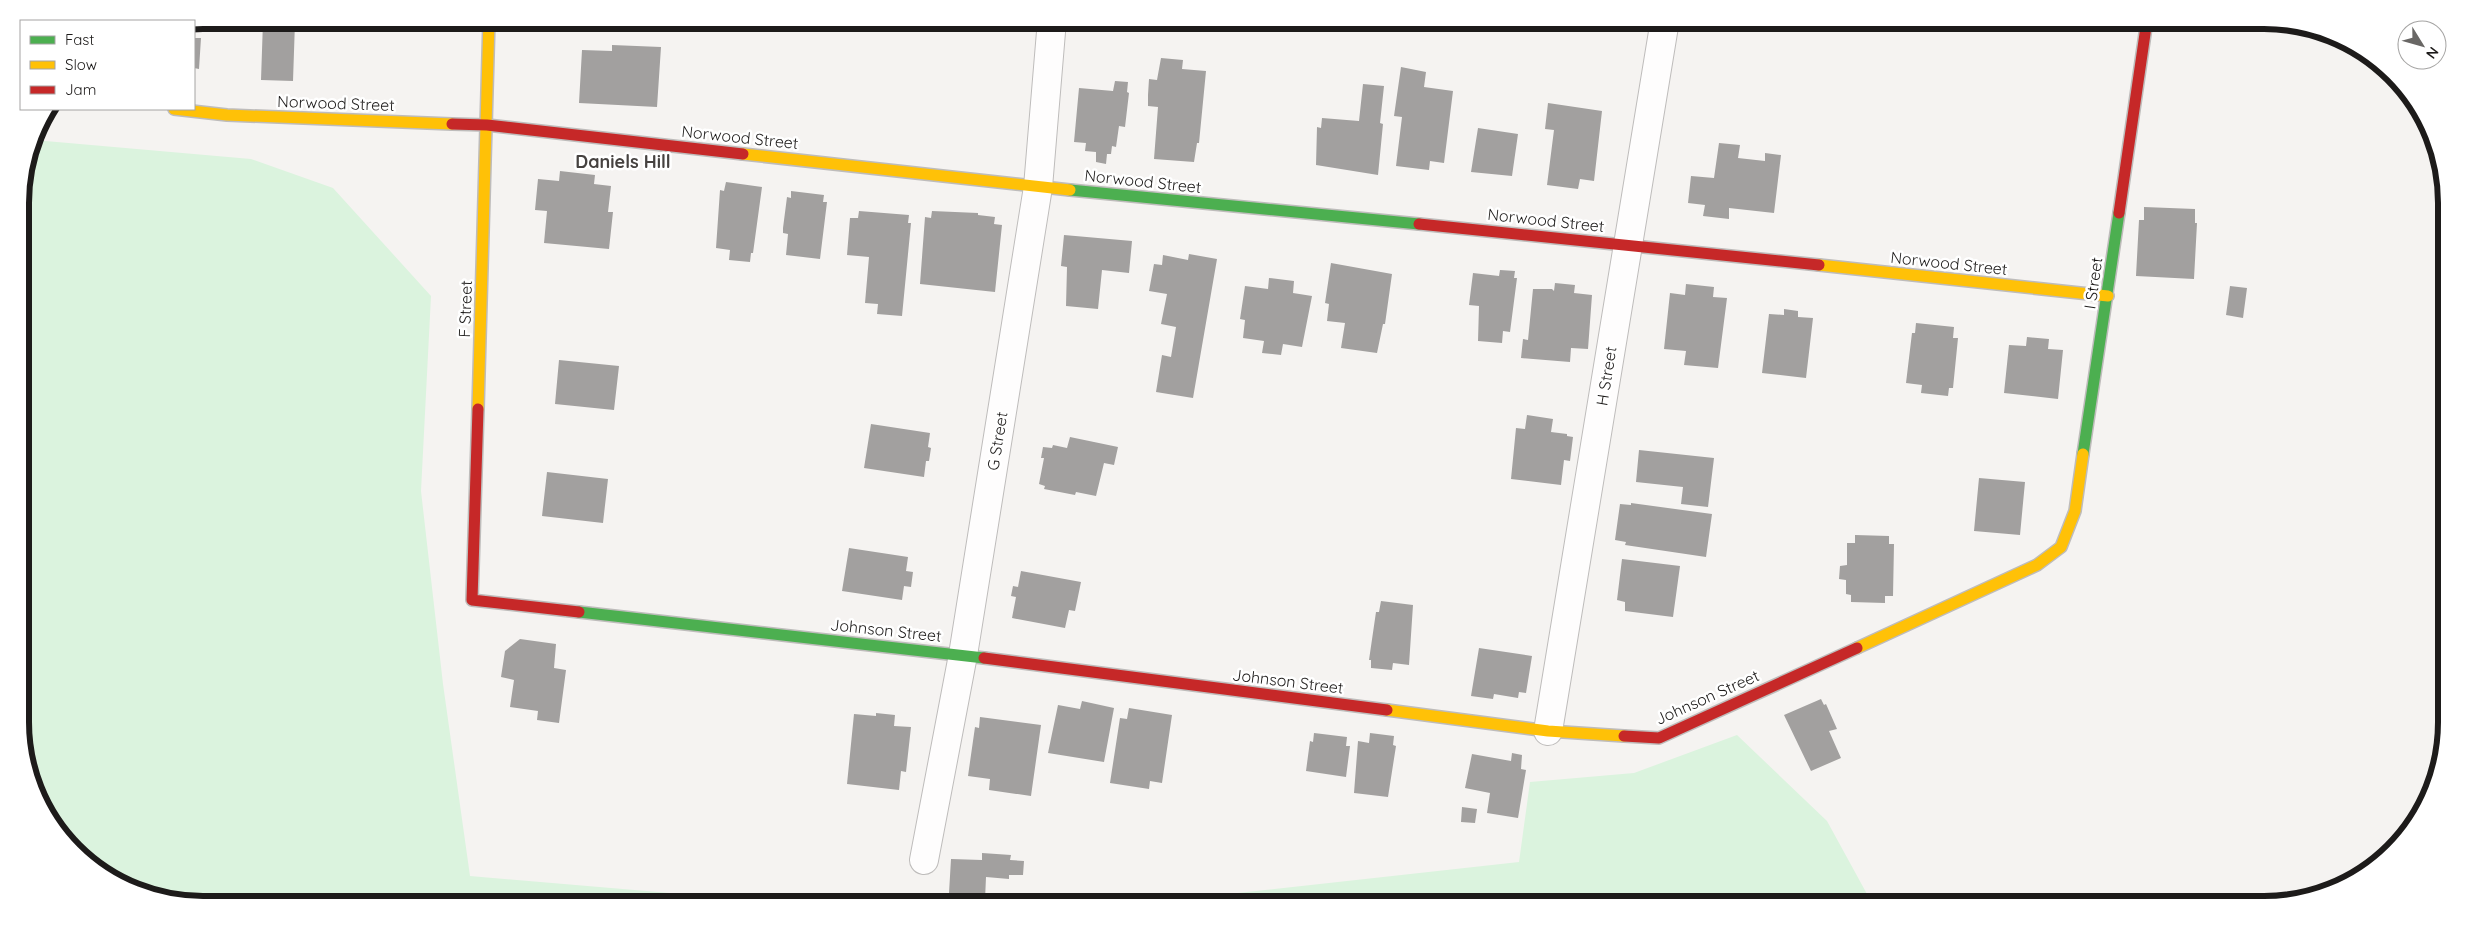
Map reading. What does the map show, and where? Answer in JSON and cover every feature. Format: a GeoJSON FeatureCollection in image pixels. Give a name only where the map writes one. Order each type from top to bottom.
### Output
{"type":"FeatureCollection","features":[{"type":"Feature","properties":{"kind":"street","name":"F Street"},"geometry":{"type":"LineString","coordinates":[[472,600],[489,29]]}},
{"type":"Feature","properties":{"kind":"street","name":"G Street"},"geometry":{"type":"LineString","coordinates":[[924,860],[962,655],[1038,187],[1051,29]]}},
{"type":"Feature","properties":{"kind":"street","name":"H Street"},"geometry":{"type":"LineString","coordinates":[[1548,731],[1664,29]]}},
{"type":"Feature","properties":{"kind":"street","name":"I Street"},"geometry":{"type":"LineString","coordinates":[[2061,547],[2075,512],[2146,29]]}},
{"type":"Feature","properties":{"kind":"street","name":"Norwood Street"},"geometry":{"type":"LineString","coordinates":[[183,110],[227,115],[487,126],[1038,187],[1628,244],[2108,296]]}},
{"type":"Feature","properties":{"kind":"street","name":"Johnson Street"},"geometry":{"type":"LineString","coordinates":[[472,600],[962,655],[1548,731],[1658,738],[2037,565],[2061,547]]}},
{"type":"Feature","properties":{"kind":"green space"},"geometry":{"type":"Polygon","coordinates":[[[40,141],[251,159],[333,188],[431,296],[421,491],[443,684],[470,876],[706,896],[191,896],[168,893],[146,887],[106,867],[72,837],[58,819],[38,779],[32,757],[29,734],[29,191],[32,168],[40,141]]]}},
{"type":"Feature","properties":{"kind":"green space"},"geometry":{"type":"Polygon","coordinates":[[[1737,735],[1827,821],[1868,896],[1210,896],[1519,862],[1530,782],[1634,773],[1737,735]]]}},
{"type":"Feature","properties":{"kind":"building"},"geometry":{"type":"Polygon","coordinates":[[[263,29],[295,29],[293,81],[261,80],[263,29]]]}},
{"type":"Feature","properties":{"kind":"building"},"geometry":{"type":"Polygon","coordinates":[[[195,38],[201,38],[199,69],[195,68],[195,38]]]}},
{"type":"Feature","properties":{"kind":"building"},"geometry":{"type":"Polygon","coordinates":[[[612,45],[661,47],[657,107],[579,103],[582,50],[612,51],[612,45]]]}},
{"type":"Feature","properties":{"kind":"building"},"geometry":{"type":"Polygon","coordinates":[[[1161,58],[1183,60],[1182,69],[1206,71],[1199,143],[1197,143],[1194,162],[1154,159],[1158,107],[1148,106],[1149,79],[1157,80],[1161,58]]]}},
{"type":"Feature","properties":{"kind":"building"},"geometry":{"type":"Polygon","coordinates":[[[1401,67],[1426,72],[1424,87],[1453,91],[1444,163],[1430,161],[1429,170],[1396,166],[1402,117],[1394,116],[1401,67]]]}},
{"type":"Feature","properties":{"kind":"building"},"geometry":{"type":"Polygon","coordinates":[[[1115,81],[1128,82],[1127,92],[1129,93],[1125,127],[1119,126],[1116,147],[1112,146],[1111,154],[1107,154],[1106,164],[1096,162],[1096,152],[1085,151],[1086,143],[1074,142],[1079,88],[1113,91],[1115,81]]]}},
{"type":"Feature","properties":{"kind":"building"},"geometry":{"type":"Polygon","coordinates":[[[1363,84],[1384,86],[1380,123],[1383,124],[1378,175],[1316,165],[1317,127],[1321,128],[1322,118],[1359,121],[1363,84]]]}},
{"type":"Feature","properties":{"kind":"building"},"geometry":{"type":"Polygon","coordinates":[[[1548,103],[1602,111],[1594,181],[1580,179],[1578,189],[1547,185],[1554,130],[1545,129],[1548,103]]]}},
{"type":"Feature","properties":{"kind":"building"},"geometry":{"type":"Polygon","coordinates":[[[1478,128],[1518,134],[1512,176],[1471,172],[1478,128]]]}},
{"type":"Feature","properties":{"kind":"building"},"geometry":{"type":"Polygon","coordinates":[[[1719,143],[1740,145],[1738,158],[1765,161],[1765,153],[1781,155],[1774,213],[1729,208],[1729,219],[1703,216],[1705,205],[1688,203],[1691,176],[1714,178],[1719,143]]]}},
{"type":"Feature","properties":{"kind":"building"},"geometry":{"type":"Polygon","coordinates":[[[560,171],[595,175],[594,184],[611,186],[608,212],[613,212],[609,249],[544,243],[547,211],[535,210],[538,179],[559,181],[560,171]]]}},
{"type":"Feature","properties":{"kind":"building"},"geometry":{"type":"Polygon","coordinates":[[[726,182],[762,187],[753,253],[751,253],[750,262],[729,260],[730,250],[716,248],[720,190],[724,191],[726,182]]]}},
{"type":"Feature","properties":{"kind":"building"},"geometry":{"type":"Polygon","coordinates":[[[791,191],[824,195],[823,202],[827,202],[820,259],[786,255],[788,234],[783,233],[783,228],[787,197],[791,198],[791,191]]]}},
{"type":"Feature","properties":{"kind":"building"},"geometry":{"type":"Polygon","coordinates":[[[2144,207],[2195,209],[2195,223],[2197,223],[2194,279],[2136,276],[2139,220],[2144,220],[2144,207]]]}},
{"type":"Feature","properties":{"kind":"building"},"geometry":{"type":"Polygon","coordinates":[[[859,211],[909,215],[908,223],[911,223],[902,316],[877,314],[878,304],[865,303],[869,257],[847,255],[850,218],[858,218],[859,211]]]}},
{"type":"Feature","properties":{"kind":"building"},"geometry":{"type":"Polygon","coordinates":[[[932,211],[978,213],[978,215],[995,217],[994,224],[1002,225],[995,292],[920,284],[925,217],[931,218],[932,211]]]}},
{"type":"Feature","properties":{"kind":"building"},"geometry":{"type":"Polygon","coordinates":[[[1064,235],[1132,241],[1129,273],[1102,270],[1098,309],[1066,306],[1067,267],[1061,266],[1064,235]]]}},
{"type":"Feature","properties":{"kind":"building"},"geometry":{"type":"Polygon","coordinates":[[[1189,254],[1217,259],[1193,398],[1156,392],[1162,355],[1171,357],[1176,327],[1161,324],[1167,294],[1149,291],[1154,264],[1162,265],[1163,255],[1188,260],[1189,254]]]}},
{"type":"Feature","properties":{"kind":"building"},"geometry":{"type":"Polygon","coordinates":[[[1331,263],[1392,274],[1385,324],[1383,324],[1377,353],[1341,348],[1345,323],[1327,321],[1329,304],[1325,303],[1331,263]]]}},
{"type":"Feature","properties":{"kind":"building"},"geometry":{"type":"Polygon","coordinates":[[[1500,270],[1515,271],[1514,278],[1517,278],[1510,332],[1503,331],[1502,343],[1478,341],[1479,306],[1469,305],[1473,273],[1499,276],[1500,270]]]}},
{"type":"Feature","properties":{"kind":"building"},"geometry":{"type":"Polygon","coordinates":[[[1269,278],[1294,281],[1293,293],[1312,296],[1302,347],[1283,344],[1281,355],[1262,353],[1264,341],[1243,338],[1245,320],[1240,319],[1245,286],[1268,289],[1269,278]]]}},
{"type":"Feature","properties":{"kind":"building"},"geometry":{"type":"Polygon","coordinates":[[[1555,283],[1575,285],[1574,293],[1592,295],[1588,349],[1571,348],[1570,362],[1521,358],[1523,339],[1528,340],[1533,289],[1552,289],[1554,291],[1555,283]]]}},
{"type":"Feature","properties":{"kind":"building"},"geometry":{"type":"Polygon","coordinates":[[[1686,284],[1714,287],[1713,297],[1727,298],[1718,368],[1684,365],[1686,351],[1664,349],[1670,293],[1685,295],[1686,284]]]}},
{"type":"Feature","properties":{"kind":"building"},"geometry":{"type":"Polygon","coordinates":[[[2230,286],[2247,288],[2243,318],[2226,315],[2230,286]]]}},
{"type":"Feature","properties":{"kind":"building"},"geometry":{"type":"Polygon","coordinates":[[[1784,309],[1798,311],[1798,317],[1813,318],[1806,378],[1762,373],[1769,314],[1784,315],[1784,309]]]}},
{"type":"Feature","properties":{"kind":"building"},"geometry":{"type":"Polygon","coordinates":[[[1916,323],[1954,327],[1953,338],[1958,338],[1953,388],[1949,388],[1948,396],[1921,393],[1922,385],[1906,383],[1912,333],[1915,333],[1916,323]]]}},
{"type":"Feature","properties":{"kind":"building"},"geometry":{"type":"Polygon","coordinates":[[[2027,337],[2049,339],[2048,349],[2063,350],[2058,399],[2004,393],[2009,345],[2026,346],[2027,337]]]}},
{"type":"Feature","properties":{"kind":"building"},"geometry":{"type":"Polygon","coordinates":[[[559,360],[619,366],[614,410],[555,404],[559,360]]]}},
{"type":"Feature","properties":{"kind":"building"},"geometry":{"type":"Polygon","coordinates":[[[1527,415],[1553,419],[1551,432],[1567,434],[1567,436],[1573,437],[1570,461],[1564,460],[1561,485],[1511,479],[1516,428],[1525,429],[1527,415]]]}},
{"type":"Feature","properties":{"kind":"building"},"geometry":{"type":"Polygon","coordinates":[[[871,424],[930,433],[928,447],[931,448],[929,461],[926,461],[924,477],[864,468],[871,424]]]}},
{"type":"Feature","properties":{"kind":"building"},"geometry":{"type":"Polygon","coordinates":[[[1070,437],[1118,447],[1114,465],[1104,463],[1096,496],[1076,492],[1075,495],[1044,489],[1045,486],[1039,484],[1044,458],[1041,458],[1043,447],[1052,448],[1053,445],[1067,448],[1070,437]]]}},
{"type":"Feature","properties":{"kind":"building"},"geometry":{"type":"Polygon","coordinates":[[[1639,450],[1714,458],[1708,507],[1681,504],[1683,487],[1636,482],[1639,450]]]}},
{"type":"Feature","properties":{"kind":"building"},"geometry":{"type":"Polygon","coordinates":[[[547,472],[608,479],[603,523],[542,516],[547,472]]]}},
{"type":"Feature","properties":{"kind":"building"},"geometry":{"type":"Polygon","coordinates":[[[1979,478],[2025,482],[2020,535],[1974,531],[1979,478]]]}},
{"type":"Feature","properties":{"kind":"building"},"geometry":{"type":"Polygon","coordinates":[[[1631,503],[1712,514],[1706,557],[1625,545],[1626,542],[1615,540],[1620,504],[1631,505],[1631,503]]]}},
{"type":"Feature","properties":{"kind":"building"},"geometry":{"type":"Polygon","coordinates":[[[1855,535],[1889,536],[1889,544],[1894,544],[1893,596],[1885,596],[1885,603],[1851,602],[1851,595],[1846,594],[1846,580],[1839,579],[1840,566],[1847,565],[1847,543],[1855,543],[1855,535]]]}},
{"type":"Feature","properties":{"kind":"building"},"geometry":{"type":"Polygon","coordinates":[[[849,548],[908,557],[906,571],[913,572],[911,587],[904,586],[902,600],[842,591],[849,548]]]}},
{"type":"Feature","properties":{"kind":"building"},"geometry":{"type":"Polygon","coordinates":[[[1622,559],[1680,566],[1673,617],[1625,611],[1625,602],[1617,600],[1622,559]]]}},
{"type":"Feature","properties":{"kind":"building"},"geometry":{"type":"Polygon","coordinates":[[[1021,571],[1081,582],[1075,611],[1069,610],[1065,628],[1012,618],[1016,597],[1011,596],[1013,586],[1018,587],[1021,571]]]}},
{"type":"Feature","properties":{"kind":"building"},"geometry":{"type":"Polygon","coordinates":[[[1381,601],[1413,605],[1409,665],[1393,663],[1392,670],[1371,668],[1371,660],[1369,660],[1376,612],[1379,612],[1381,601]]]}},
{"type":"Feature","properties":{"kind":"building"},"geometry":{"type":"Polygon","coordinates":[[[520,639],[556,644],[554,668],[566,670],[559,723],[537,720],[538,711],[510,707],[514,680],[501,677],[505,651],[520,639]]]}},
{"type":"Feature","properties":{"kind":"building"},"geometry":{"type":"Polygon","coordinates":[[[1479,648],[1532,656],[1526,693],[1519,692],[1518,698],[1494,694],[1493,699],[1471,696],[1479,648]]]}},
{"type":"Feature","properties":{"kind":"building"},"geometry":{"type":"Polygon","coordinates":[[[1821,699],[1824,705],[1826,704],[1837,729],[1829,731],[1841,758],[1811,771],[1784,715],[1821,699]]]}},
{"type":"Feature","properties":{"kind":"building"},"geometry":{"type":"Polygon","coordinates":[[[1082,701],[1114,708],[1104,762],[1048,753],[1058,705],[1080,709],[1082,701]]]}},
{"type":"Feature","properties":{"kind":"building"},"geometry":{"type":"Polygon","coordinates":[[[1129,708],[1172,715],[1162,783],[1150,781],[1149,789],[1110,783],[1120,718],[1127,719],[1129,708]]]}},
{"type":"Feature","properties":{"kind":"building"},"geometry":{"type":"Polygon","coordinates":[[[876,713],[895,715],[894,726],[911,727],[906,772],[901,771],[899,790],[847,784],[854,714],[876,716],[876,713]]]}},
{"type":"Feature","properties":{"kind":"building"},"geometry":{"type":"Polygon","coordinates":[[[980,717],[1041,725],[1031,796],[989,790],[990,779],[968,776],[975,727],[979,728],[980,717]]]}},
{"type":"Feature","properties":{"kind":"building"},"geometry":{"type":"Polygon","coordinates":[[[1314,733],[1347,737],[1346,746],[1350,746],[1346,777],[1306,771],[1310,741],[1313,742],[1314,733]]]}},
{"type":"Feature","properties":{"kind":"building"},"geometry":{"type":"Polygon","coordinates":[[[1370,733],[1394,736],[1393,745],[1396,746],[1388,797],[1354,793],[1358,741],[1369,743],[1370,733]]]}},
{"type":"Feature","properties":{"kind":"building"},"geometry":{"type":"Polygon","coordinates":[[[1512,753],[1522,755],[1521,769],[1526,770],[1518,818],[1487,813],[1490,793],[1465,788],[1472,754],[1511,761],[1512,753]]]}},
{"type":"Feature","properties":{"kind":"building"},"geometry":{"type":"Polygon","coordinates":[[[1462,807],[1477,809],[1475,823],[1461,822],[1462,807]]]}},
{"type":"Feature","properties":{"kind":"building"},"geometry":{"type":"Polygon","coordinates":[[[982,853],[1011,855],[1010,860],[1024,861],[1023,875],[1009,875],[1009,879],[986,877],[985,896],[958,896],[958,894],[949,893],[951,859],[982,860],[982,853]]]}},
{"type":"Feature","properties":{"kind":"traffic: fast"},"geometry":{"type":"LineString","coordinates":[[1070,190],[1419,224]]}},
{"type":"Feature","properties":{"kind":"traffic: fast"},"geometry":{"type":"LineString","coordinates":[[2083,454],[2119,213]]}},
{"type":"Feature","properties":{"kind":"traffic: fast"},"geometry":{"type":"LineString","coordinates":[[579,612],[984,658]]}},
{"type":"Feature","properties":{"kind":"traffic: slow"},"geometry":{"type":"LineString","coordinates":[[478,409],[489,29]]}},
{"type":"Feature","properties":{"kind":"traffic: slow"},"geometry":{"type":"LineString","coordinates":[[183,110],[227,115],[452,124]]}},
{"type":"Feature","properties":{"kind":"traffic: slow"},"geometry":{"type":"LineString","coordinates":[[743,154],[1070,190]]}},
{"type":"Feature","properties":{"kind":"traffic: slow"},"geometry":{"type":"LineString","coordinates":[[1819,265],[2108,296]]}},
{"type":"Feature","properties":{"kind":"traffic: slow"},"geometry":{"type":"LineString","coordinates":[[1857,648],[2037,565],[2061,547],[2075,511],[2083,454]]}},
{"type":"Feature","properties":{"kind":"traffic: slow"},"geometry":{"type":"LineString","coordinates":[[1387,710],[1548,731],[1624,736]]}},
{"type":"Feature","properties":{"kind":"traffic: jam"},"geometry":{"type":"LineString","coordinates":[[2119,213],[2146,29]]}},
{"type":"Feature","properties":{"kind":"traffic: jam"},"geometry":{"type":"LineString","coordinates":[[452,124],[487,125],[743,154]]}},
{"type":"Feature","properties":{"kind":"traffic: jam"},"geometry":{"type":"LineString","coordinates":[[1419,224],[1819,265]]}},
{"type":"Feature","properties":{"kind":"traffic: jam"},"geometry":{"type":"LineString","coordinates":[[478,409],[472,600],[579,612]]}},
{"type":"Feature","properties":{"kind":"traffic: jam"},"geometry":{"type":"LineString","coordinates":[[1624,736],[1659,738],[1857,648]]}},
{"type":"Feature","properties":{"kind":"traffic: jam"},"geometry":{"type":"LineString","coordinates":[[984,658],[1387,710]]}},
{"type":"Feature","properties":{"kind":"district","name":"Daniels Hill"},"geometry":{"type":"Point","coordinates":[623,162]}}]}
